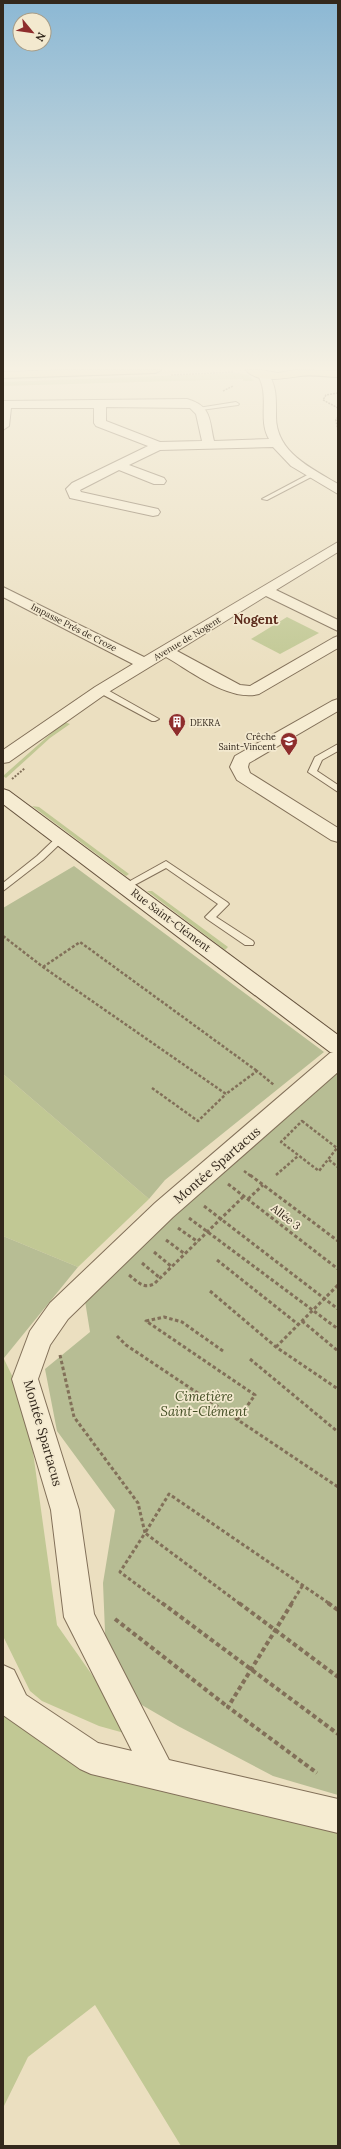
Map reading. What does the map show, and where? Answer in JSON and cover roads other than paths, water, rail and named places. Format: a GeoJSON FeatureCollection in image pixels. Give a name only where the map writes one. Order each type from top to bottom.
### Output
{"type":"FeatureCollection","features":[{"type":"Feature","properties":{"kind":"street"},"geometry":{"type":"LineString","coordinates":[[107,470],[73,489],[75,495],[153,512]]}},
{"type":"Feature","properties":{"kind":"street"},"geometry":{"type":"LineString","coordinates":[[131,470],[159,481]]}},
{"type":"Feature","properties":{"kind":"street"},"geometry":{"type":"LineString","coordinates":[[308,470],[338,490]]}},
{"type":"Feature","properties":{"kind":"street","name":"Avenue de Nogent"},"geometry":{"type":"LineString","coordinates":[[3,758],[101,690],[338,546]]}},
{"type":"Feature","properties":{"kind":"street"},"geometry":{"type":"LineString","coordinates":[[265,590],[338,626]]}},
{"type":"Feature","properties":{"kind":"street","name":"Impasse Prés de Croze"},"geometry":{"type":"LineString","coordinates":[[3,591],[146,664]]}},
{"type":"Feature","properties":{"kind":"street"},"geometry":{"type":"LineString","coordinates":[[166,651],[236,690],[253,691],[338,641]]}},
{"type":"Feature","properties":{"kind":"street"},"geometry":{"type":"LineString","coordinates":[[338,704],[241,760],[239,767],[243,776],[338,836]]}},
{"type":"Feature","properties":{"kind":"street","name":"Avenue de Nogent"},"geometry":{"type":"LineString","coordinates":[[3,770],[57,720]]}},
{"type":"Feature","properties":{"kind":"street","name":"Rue Saint-Clément"},"geometry":{"type":"LineString","coordinates":[[3,795],[62,837],[338,1046]]}},
{"type":"Feature","properties":{"kind":"street","name":"Montée Spartacus"},"geometry":{"type":"LineString","coordinates":[[159,1775],[145,1744],[78,1617],[65,1510],[25,1379],[39,1339],[59,1311],[164,1210],[338,1059]]}},
{"type":"Feature","properties":{"kind":"street"},"geometry":{"type":"LineString","coordinates":[[3,1681],[15,1706],[92,1758],[338,1816]]}},
{"type":"Feature","properties":{"kind":"lane"},"geometry":{"type":"LineString","coordinates":[[265,499],[313,474]]}},
{"type":"Feature","properties":{"kind":"lane"},"geometry":{"type":"LineString","coordinates":[[101,690],[155,719]]}},
{"type":"Feature","properties":{"kind":"lane"},"geometry":{"type":"LineString","coordinates":[[338,747],[318,759],[312,772],[338,789]]}},
{"type":"Feature","properties":{"kind":"lane"},"geometry":{"type":"LineString","coordinates":[[3,888],[40,858],[62,837]]}},
{"type":"Feature","properties":{"kind":"lane"},"geometry":{"type":"LineString","coordinates":[[126,886],[166,864],[224,904],[210,917],[248,943]]}},
{"type":"Feature","properties":{"kind":"place","name":"DEKRA"},"geometry":{"type":"Point","coordinates":[177,737]}},
{"type":"Feature","properties":{"kind":"place","name":"Crêche Saint-Vincent"},"geometry":{"type":"Point","coordinates":[289,756]}},
{"type":"Feature","properties":{"kind":"district","name":"Nogent"},"geometry":{"type":"Point","coordinates":[256,619]}},
{"type":"Feature","properties":{"kind":"park label","name":"Cimetière Saint-Clément"},"geometry":{"type":"Point","coordinates":[204,1404]}}]}
